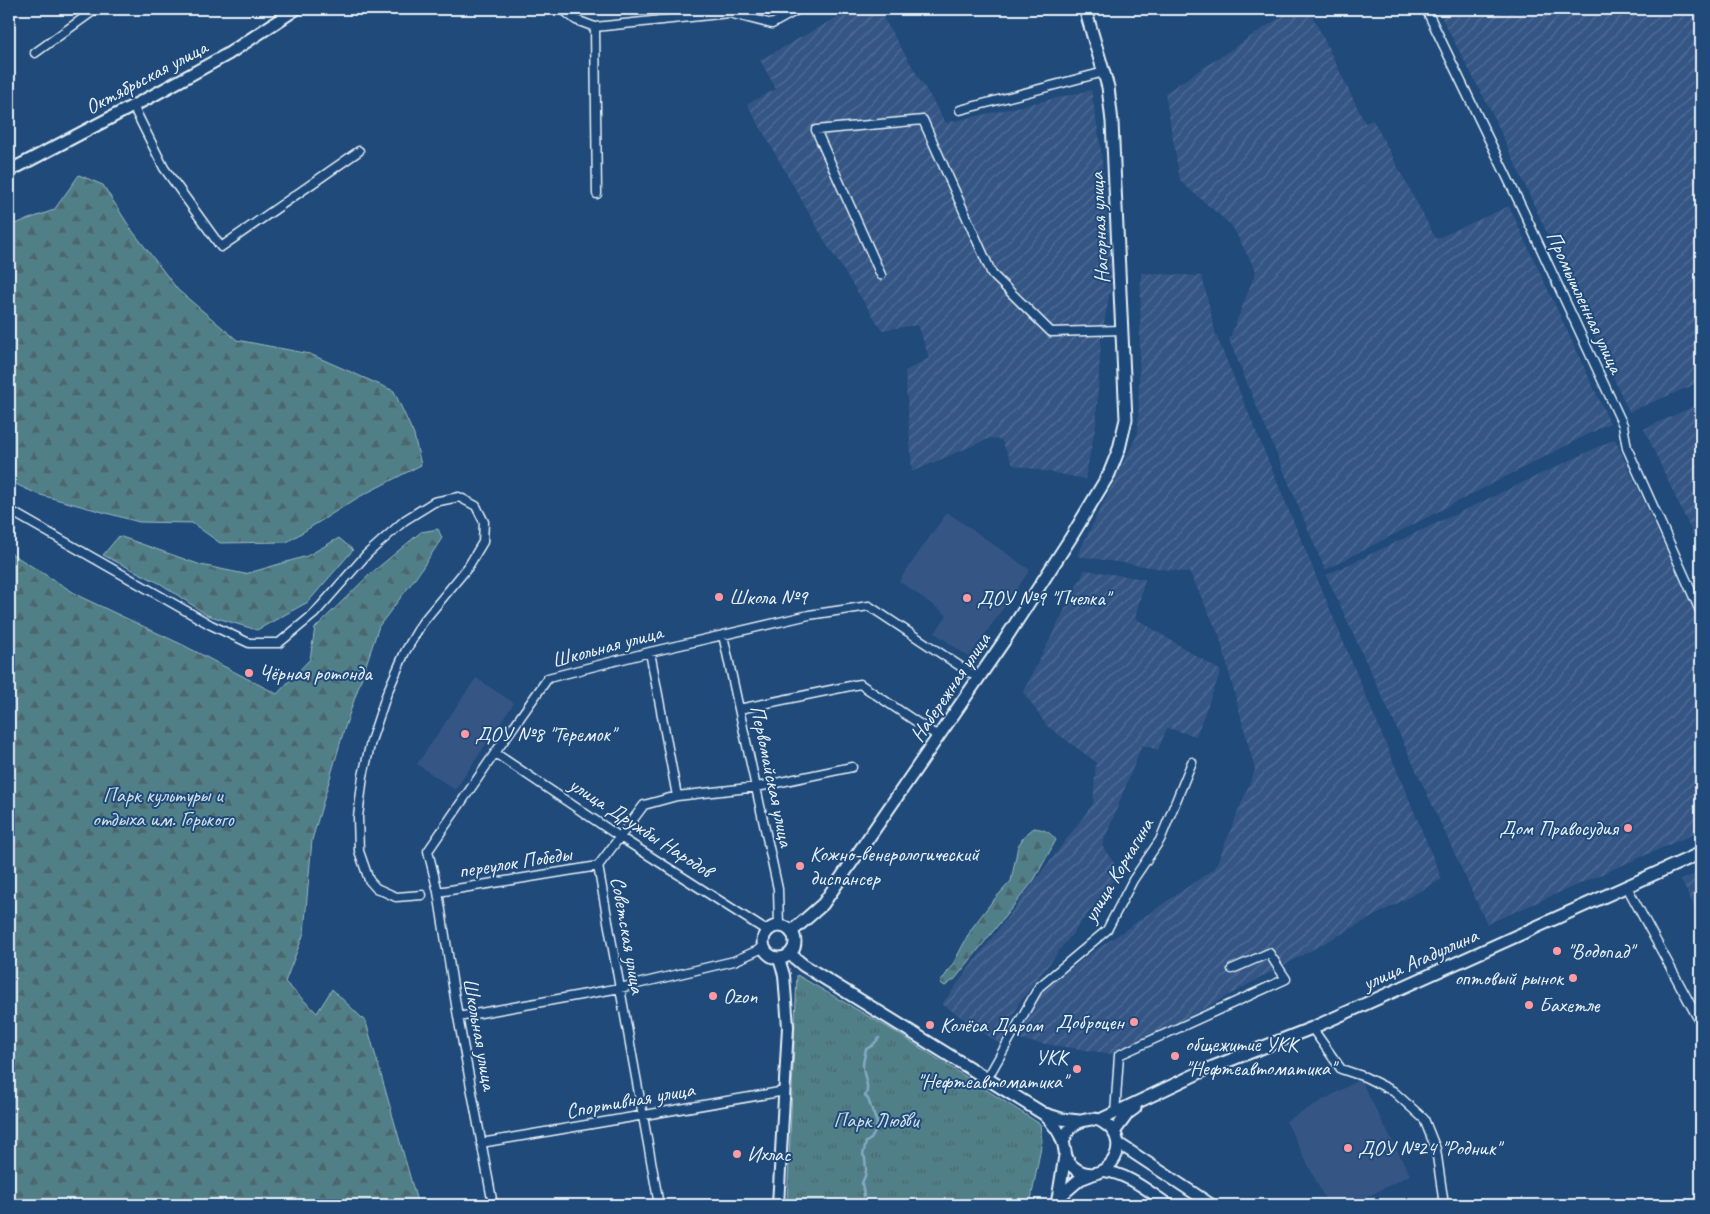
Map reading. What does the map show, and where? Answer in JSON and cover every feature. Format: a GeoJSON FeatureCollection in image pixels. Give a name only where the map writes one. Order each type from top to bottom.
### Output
{"type":"FeatureCollection","features":[{"type":"Feature","properties":{"kind":"main road","name":"Октябрьская улица"},"geometry":{"type":"LineString","coordinates":[[9,171],[228,54],[296,9]]}},
{"type":"Feature","properties":{"kind":"main road","name":"Нагорная улица"},"geometry":{"type":"LineString","coordinates":[[1085,9],[1108,87],[1112,122],[1126,419],[1119,449]]}},
{"type":"Feature","properties":{"kind":"main road","name":"Набережная улица"},"geometry":{"type":"LineString","coordinates":[[791,932],[823,904],[939,737],[1070,540],[1109,474],[1119,449]]}},
{"type":"Feature","properties":{"kind":"main road","name":"улица Агадуллина"},"geometry":{"type":"LineString","coordinates":[[1152,1094],[1205,1070],[1312,1028],[1701,853]]}},
{"type":"Feature","properties":{"kind":"main road"},"geometry":{"type":"LineString","coordinates":[[785,957],[795,946],[794,938],[786,928],[772,927],[763,937],[763,948],[769,956],[785,957],[803,964],[1044,1114],[1055,1126],[1063,1142],[1065,1156],[1057,1201]]}},
{"type":"Feature","properties":{"kind":"main road"},"geometry":{"type":"LineString","coordinates":[[1100,1120],[1152,1094]]}},
{"type":"Feature","properties":{"kind":"main road"},"geometry":{"type":"LineString","coordinates":[[1116,1138],[1128,1113],[1152,1094]]}},
{"type":"Feature","properties":{"kind":"main road"},"geometry":{"type":"LineString","coordinates":[[1044,1114],[1079,1121],[1100,1120],[1109,1125],[1116,1138],[1117,1154],[1111,1164],[1099,1172],[1080,1179],[1057,1201]]}},
{"type":"Feature","properties":{"kind":"main road"},"geometry":{"type":"LineString","coordinates":[[1063,1142],[1071,1127],[1079,1121]]}},
{"type":"Feature","properties":{"kind":"main road"},"geometry":{"type":"LineString","coordinates":[[1065,1156],[1070,1165],[1078,1171],[1087,1174],[1099,1172]]}},
{"type":"Feature","properties":{"kind":"street"},"geometry":{"type":"LineString","coordinates":[[35,53],[96,9]]}},
{"type":"Feature","properties":{"kind":"street"},"geometry":{"type":"LineString","coordinates":[[562,9],[576,20],[595,27],[729,13],[772,24],[799,9]]}},
{"type":"Feature","properties":{"kind":"street","name":"Промышленная улица"},"geometry":{"type":"LineString","coordinates":[[1426,9],[1521,206],[1623,425],[1628,448],[1701,613]]}},
{"type":"Feature","properties":{"kind":"street"},"geometry":{"type":"LineString","coordinates":[[595,27],[597,194]]}},
{"type":"Feature","properties":{"kind":"street"},"geometry":{"type":"LineString","coordinates":[[960,110],[1104,72]]}},
{"type":"Feature","properties":{"kind":"street"},"geometry":{"type":"LineString","coordinates":[[133,106],[164,168],[221,247],[359,151]]}},
{"type":"Feature","properties":{"kind":"street"},"geometry":{"type":"LineString","coordinates":[[881,276],[816,130],[922,120],[992,274],[1051,332],[1122,330]]}},
{"type":"Feature","properties":{"kind":"street"},"geometry":{"type":"LineString","coordinates":[[9,510],[211,625],[249,643],[279,643],[314,614],[367,554],[405,520],[434,502],[459,497],[476,506],[484,522],[483,542],[468,567],[422,623],[405,652],[371,741],[363,776],[358,817],[359,851],[369,880],[376,888],[396,897],[422,895]]}},
{"type":"Feature","properties":{"kind":"street","name":"Школьная улица"},"geometry":{"type":"LineString","coordinates":[[493,1205],[458,1016],[438,892],[428,852],[494,753],[548,678],[809,615],[869,606],[978,678]]}},
{"type":"Feature","properties":{"kind":"street","name":"Первомайская улица"},"geometry":{"type":"LineString","coordinates":[[724,635],[778,889],[779,926]]}},
{"type":"Feature","properties":{"kind":"street"},"geometry":{"type":"LineString","coordinates":[[650,652],[677,796]]}},
{"type":"Feature","properties":{"kind":"street"},"geometry":{"type":"LineString","coordinates":[[740,709],[860,684],[939,737]]}},
{"type":"Feature","properties":{"kind":"street","name":"улица Дружбы Народов"},"geometry":{"type":"LineString","coordinates":[[494,753],[620,837],[767,931]]}},
{"type":"Feature","properties":{"kind":"street","name":"улица Корчагина"},"geometry":{"type":"LineString","coordinates":[[987,1079],[1039,987],[1107,930],[1133,880],[1160,840],[1192,762]]}},
{"type":"Feature","properties":{"kind":"street","name":"Советская улица"},"geometry":{"type":"LineString","coordinates":[[659,1205],[598,866],[644,805],[677,796],[757,787],[852,766]]}},
{"type":"Feature","properties":{"kind":"street","name":"переулок Победы"},"geometry":{"type":"LineString","coordinates":[[438,892],[598,866]]}},
{"type":"Feature","properties":{"kind":"street"},"geometry":{"type":"LineString","coordinates":[[1627,887],[1701,1024]]}},
{"type":"Feature","properties":{"kind":"street"},"geometry":{"type":"LineString","coordinates":[[458,1016],[620,988],[734,961],[763,948]]}},
{"type":"Feature","properties":{"kind":"street"},"geometry":{"type":"LineString","coordinates":[[1114,1114],[1119,1055],[1286,979],[1269,953],[1232,968]]}},
{"type":"Feature","properties":{"kind":"street"},"geometry":{"type":"LineString","coordinates":[[778,1205],[788,1027],[784,975],[785,957]]}},
{"type":"Feature","properties":{"kind":"street"},"geometry":{"type":"LineString","coordinates":[[1312,1028],[1341,1069],[1365,1077],[1393,1092],[1424,1119],[1436,1149],[1444,1205]]}},
{"type":"Feature","properties":{"kind":"street","name":"Спортивная улица"},"geometry":{"type":"LineString","coordinates":[[482,1143],[785,1091]]}},
{"type":"Feature","properties":{"kind":"street"},"geometry":{"type":"LineString","coordinates":[[1116,1138],[1212,1205]]}},
{"type":"Feature","properties":{"kind":"street"},"geometry":{"type":"LineString","coordinates":[[1099,1172],[1114,1172],[1126,1177],[1169,1205]]}},
{"type":"Feature","properties":{"kind":"shaded area"},"geometry":{"type":"Polygon","coordinates":[[[852,9],[878,9],[946,123],[1091,90],[1100,142],[1113,277],[1101,338],[1096,425],[1085,479],[1013,465],[1001,440],[990,438],[912,472],[905,371],[929,358],[918,325],[882,330],[827,245],[747,104],[776,89],[760,60],[852,9]]]}},
{"type":"Feature","properties":{"kind":"shaded area"},"geometry":{"type":"Polygon","coordinates":[[[1293,9],[1309,9],[1365,123],[1373,120],[1436,239],[1509,206],[1610,423],[1325,570],[1229,340],[1256,271],[1232,226],[1180,181],[1165,93],[1293,9]]]}},
{"type":"Feature","properties":{"kind":"shaded area"},"geometry":{"type":"Polygon","coordinates":[[[1437,9],[1701,9],[1701,382],[1629,412],[1491,111],[1437,9]]]}},
{"type":"Feature","properties":{"kind":"shaded area"},"geometry":{"type":"Polygon","coordinates":[[[1141,273],[1202,276],[1216,335],[1442,879],[1119,1055],[1018,1040],[1039,994],[1083,959],[1215,868],[1255,770],[1219,635],[1190,573],[1077,556],[1138,433],[1141,273]]]}},
{"type":"Feature","properties":{"kind":"shaded area"},"geometry":{"type":"Polygon","coordinates":[[[1701,403],[1701,552],[1644,429],[1701,403]]]}},
{"type":"Feature","properties":{"kind":"shaded area"},"geometry":{"type":"Polygon","coordinates":[[[1615,439],[1701,626],[1701,831],[1487,924],[1326,575],[1615,439]]]}},
{"type":"Feature","properties":{"kind":"shaded area","name":"ДОУ №9 \"Пчелка\""},"geometry":{"type":"Polygon","coordinates":[[[947,512],[1030,570],[969,657],[935,633],[947,615],[899,581],[947,512]]]}},
{"type":"Feature","properties":{"kind":"shaded area"},"geometry":{"type":"Polygon","coordinates":[[[1085,570],[1145,579],[1135,618],[1221,671],[1196,736],[1167,728],[1158,750],[1142,745],[1102,846],[1120,872],[1019,1003],[1000,1044],[942,1004],[1093,804],[1096,762],[1047,726],[1023,692],[1085,570]]]}},
{"type":"Feature","properties":{"kind":"shaded area","name":"ДОУ №8 \"Теремок\""},"geometry":{"type":"Polygon","coordinates":[[[476,678],[514,703],[455,790],[417,764],[476,678]]]}},
{"type":"Feature","properties":{"kind":"shaded area"},"geometry":{"type":"Polygon","coordinates":[[[1701,871],[1701,921],[1681,880],[1701,871]]]}},
{"type":"Feature","properties":{"kind":"shaded area","name":"ДОУ №24 \"Родник\""},"geometry":{"type":"Polygon","coordinates":[[[1360,1079],[1410,1175],[1351,1205],[1328,1205],[1286,1121],[1360,1079]]]}},
{"type":"Feature","properties":{"kind":"green space"},"geometry":{"type":"Polygon","coordinates":[[[79,175],[103,185],[131,229],[178,290],[237,340],[310,354],[394,391],[414,435],[421,465],[359,497],[287,542],[220,543],[192,523],[139,522],[37,494],[9,481],[9,226],[54,210],[79,175]]]}},
{"type":"Feature","properties":{"kind":"green space","name":"Парк культуры и отдыха им. Горького"},"geometry":{"type":"Polygon","coordinates":[[[438,529],[442,538],[417,576],[379,626],[344,730],[312,840],[304,933],[285,982],[317,1013],[332,989],[366,1022],[418,1205],[9,1205],[9,552],[81,597],[183,645],[277,694],[310,659],[315,628],[369,575],[421,532],[438,529]]]}},
{"type":"Feature","properties":{"kind":"green space"},"geometry":{"type":"Polygon","coordinates":[[[119,536],[201,565],[245,574],[307,556],[339,538],[353,550],[308,602],[257,630],[207,615],[161,584],[103,555],[119,536]]]}},
{"type":"Feature","properties":{"kind":"green space"},"geometry":{"type":"Polygon","coordinates":[[[1034,828],[1046,831],[1056,840],[1034,880],[955,979],[945,986],[940,983],[953,964],[972,928],[1011,881],[1018,846],[1025,835],[1034,828]]]}},
{"type":"Feature","properties":{"kind":"green space","name":"Парк Любви"},"geometry":{"type":"Polygon","coordinates":[[[797,975],[894,1031],[1040,1124],[1042,1141],[1030,1205],[787,1205],[797,975]]]}},
{"type":"Feature","properties":{"kind":"waterway"},"geometry":{"type":"LineString","coordinates":[[864,1196],[862,1183],[866,1170],[863,1155],[866,1142],[871,1139],[876,1130],[877,1123],[868,1099],[865,1096],[867,1085],[863,1064],[866,1049],[872,1046],[879,1038]]}},
{"type":"Feature","properties":{"kind":"place","name":"Школа №9"},"geometry":{"type":"Point","coordinates":[719,597]}},
{"type":"Feature","properties":{"kind":"place","name":"ДОУ №9 \"Пчелка\""},"geometry":{"type":"Point","coordinates":[967,598]}},
{"type":"Feature","properties":{"kind":"place","name":"Чёрная ротонда"},"geometry":{"type":"Point","coordinates":[249,673]}},
{"type":"Feature","properties":{"kind":"place","name":"ДОУ №8 \"Теремок\""},"geometry":{"type":"Point","coordinates":[465,734]}},
{"type":"Feature","properties":{"kind":"place","name":"Дом Правосудия"},"geometry":{"type":"Point","coordinates":[1628,828]}},
{"type":"Feature","properties":{"kind":"place","name":"Кожно-венерологический диспансер"},"geometry":{"type":"Point","coordinates":[800,866]}},
{"type":"Feature","properties":{"kind":"place","name":"\"Водопад\""},"geometry":{"type":"Point","coordinates":[1557,951]}},
{"type":"Feature","properties":{"kind":"place","name":"оптовый рынок"},"geometry":{"type":"Point","coordinates":[1573,978]}},
{"type":"Feature","properties":{"kind":"place","name":"Ozon"},"geometry":{"type":"Point","coordinates":[713,996]}},
{"type":"Feature","properties":{"kind":"place","name":"Бахетле"},"geometry":{"type":"Point","coordinates":[1529,1005]}},
{"type":"Feature","properties":{"kind":"place","name":"Доброцен"},"geometry":{"type":"Point","coordinates":[1134,1022]}},
{"type":"Feature","properties":{"kind":"place","name":"Колёса Даром"},"geometry":{"type":"Point","coordinates":[930,1025]}},
{"type":"Feature","properties":{"kind":"place","name":"общежитие УКК \"Нефтеавтоматика\""},"geometry":{"type":"Point","coordinates":[1175,1056]}},
{"type":"Feature","properties":{"kind":"place","name":"УКК \"Нефтеавтоматика\""},"geometry":{"type":"Point","coordinates":[1077,1069]}},
{"type":"Feature","properties":{"kind":"place","name":"ДОУ №24 \"Родник\""},"geometry":{"type":"Point","coordinates":[1348,1148]}},
{"type":"Feature","properties":{"kind":"place","name":"Ихлас"},"geometry":{"type":"Point","coordinates":[737,1154]}}]}
